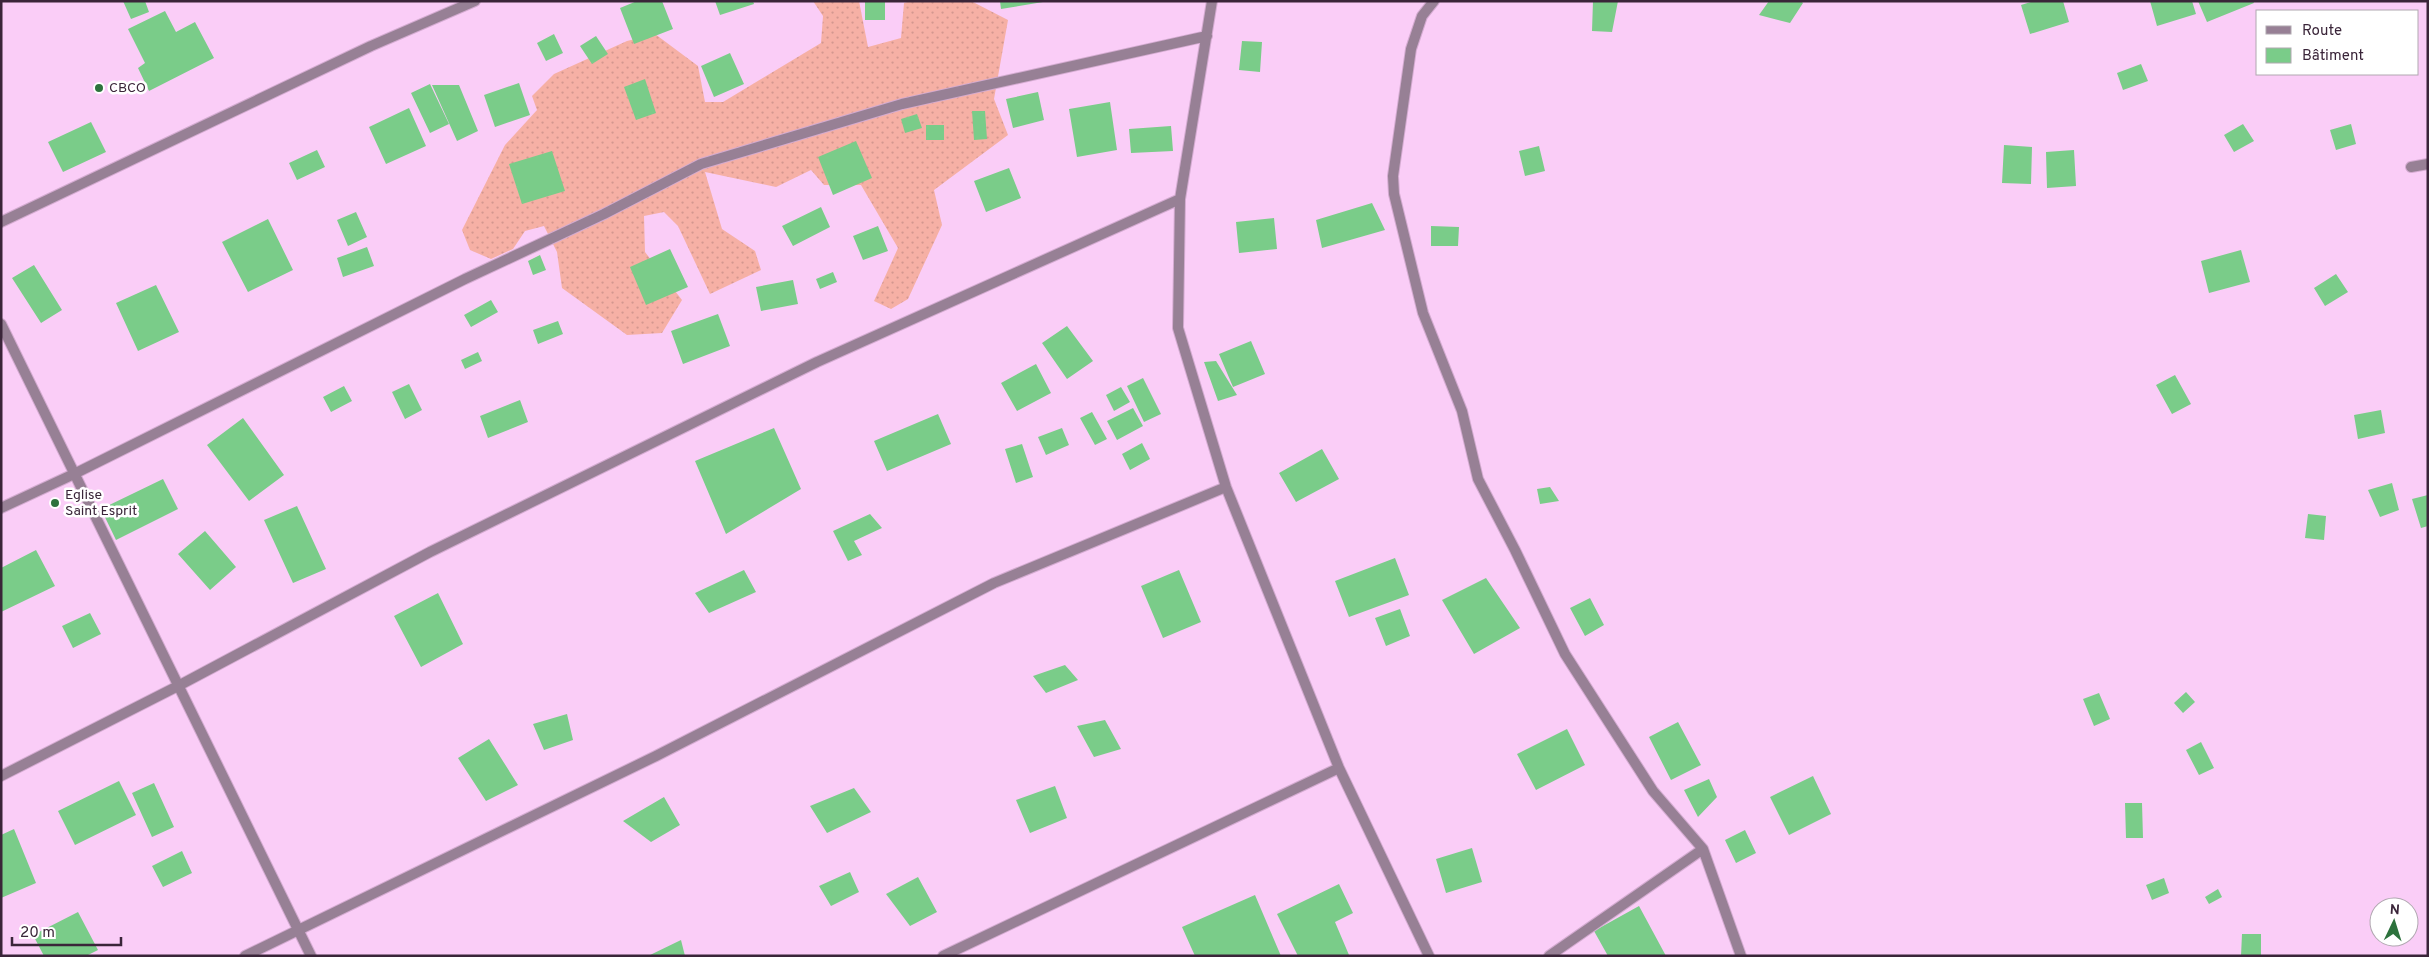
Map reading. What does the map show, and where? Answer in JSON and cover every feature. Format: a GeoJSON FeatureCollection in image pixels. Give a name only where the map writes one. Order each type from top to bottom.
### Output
{"type":"FeatureCollection","features":[{"type":"Feature","properties":{"kind":"street"},"geometry":{"type":"LineString","coordinates":[[1,222],[371,46],[475,1]]}},
{"type":"Feature","properties":{"kind":"street"},"geometry":{"type":"LineString","coordinates":[[1212,1],[1180,199],[1178,328],[1226,486],[1339,768],[1429,956]]}},
{"type":"Feature","properties":{"kind":"street"},"geometry":{"type":"LineString","coordinates":[[1434,1],[1422,16],[1411,49],[1394,176],[1394,194],[1423,314],[1462,411],[1478,479],[1515,550],[1565,654],[1653,791],[1703,849],[1741,956]]}},
{"type":"Feature","properties":{"kind":"street"},"geometry":{"type":"LineString","coordinates":[[1,508],[74,474],[465,278],[604,214],[701,164],[902,104],[1207,36]]}},
{"type":"Feature","properties":{"kind":"street"},"geometry":{"type":"LineString","coordinates":[[2411,167],[2428,164]]}},
{"type":"Feature","properties":{"kind":"street"},"geometry":{"type":"LineString","coordinates":[[1,776],[178,686],[430,552],[817,362],[1180,199]]}},
{"type":"Feature","properties":{"kind":"street"},"geometry":{"type":"LineString","coordinates":[[1,324],[311,956]]}},
{"type":"Feature","properties":{"kind":"street"},"geometry":{"type":"LineString","coordinates":[[245,956],[656,756],[994,583],[1226,486]]}},
{"type":"Feature","properties":{"kind":"street"},"geometry":{"type":"LineString","coordinates":[[943,956],[1339,768]]}},
{"type":"Feature","properties":{"kind":"street"},"geometry":{"type":"LineString","coordinates":[[1549,956],[1703,849]]}},
{"type":"Feature","properties":{"kind":"shaded area"},"geometry":{"type":"Polygon","coordinates":[[[813,1],[859,1],[868,47],[901,38],[904,3],[911,1],[971,1],[1008,20],[994,99],[1008,135],[934,190],[942,225],[908,299],[891,309],[874,301],[898,248],[861,185],[824,185],[811,170],[776,187],[705,172],[722,229],[755,251],[761,270],[710,294],[678,226],[664,212],[644,216],[645,252],[682,300],[662,333],[627,335],[562,288],[557,252],[544,226],[525,231],[513,249],[491,259],[470,250],[462,230],[505,145],[537,110],[532,96],[554,74],[627,41],[655,34],[698,66],[705,102],[723,102],[821,43],[823,16],[813,1]]]}},
{"type":"Feature","properties":{"kind":"building"},"geometry":{"type":"Polygon","coordinates":[[[123,1],[145,1],[149,12],[131,19],[123,1]]]}},
{"type":"Feature","properties":{"kind":"building"},"geometry":{"type":"Polygon","coordinates":[[[637,1],[662,1],[673,29],[634,44],[620,8],[637,1]]]}},
{"type":"Feature","properties":{"kind":"building"},"geometry":{"type":"Polygon","coordinates":[[[715,1],[753,1],[754,4],[720,15],[715,1]]]}},
{"type":"Feature","properties":{"kind":"building"},"geometry":{"type":"Polygon","coordinates":[[[865,1],[885,1],[885,20],[865,20],[865,1]]]}},
{"type":"Feature","properties":{"kind":"building"},"geometry":{"type":"Polygon","coordinates":[[[1000,1],[1043,1],[1043,2],[1001,9],[1000,1]]]}},
{"type":"Feature","properties":{"kind":"building"},"geometry":{"type":"Polygon","coordinates":[[[1593,1],[1618,1],[1612,32],[1592,31],[1593,1]]]}},
{"type":"Feature","properties":{"kind":"building"},"geometry":{"type":"Polygon","coordinates":[[[1769,1],[1801,1],[1803,3],[1790,23],[1759,15],[1769,1]]]}},
{"type":"Feature","properties":{"kind":"building"},"geometry":{"type":"Polygon","coordinates":[[[2034,1],[2063,1],[2069,22],[2030,34],[2021,5],[2034,1]]]}},
{"type":"Feature","properties":{"kind":"building"},"geometry":{"type":"Polygon","coordinates":[[[2150,1],[2192,1],[2196,14],[2157,26],[2150,1]]]}},
{"type":"Feature","properties":{"kind":"building"},"geometry":{"type":"Polygon","coordinates":[[[2198,1],[2253,1],[2254,3],[2207,22],[2198,1]]]}},
{"type":"Feature","properties":{"kind":"building"},"geometry":{"type":"Polygon","coordinates":[[[165,11],[176,32],[195,22],[214,58],[149,91],[138,68],[145,63],[128,29],[165,11]]]}},
{"type":"Feature","properties":{"kind":"building"},"geometry":{"type":"Polygon","coordinates":[[[554,34],[563,53],[546,61],[537,43],[554,34]]]}},
{"type":"Feature","properties":{"kind":"building"},"geometry":{"type":"Polygon","coordinates":[[[596,36],[608,54],[592,64],[580,46],[596,36]]]}},
{"type":"Feature","properties":{"kind":"building"},"geometry":{"type":"Polygon","coordinates":[[[1242,41],[1262,42],[1260,72],[1239,70],[1242,41]]]}},
{"type":"Feature","properties":{"kind":"building"},"geometry":{"type":"Polygon","coordinates":[[[730,53],[744,84],[714,97],[701,66],[730,53]]]}},
{"type":"Feature","properties":{"kind":"building"},"geometry":{"type":"Polygon","coordinates":[[[2141,64],[2148,81],[2123,90],[2117,73],[2141,64]]]}},
{"type":"Feature","properties":{"kind":"building"},"geometry":{"type":"Polygon","coordinates":[[[645,79],[656,113],[636,120],[624,87],[645,79]]]}},
{"type":"Feature","properties":{"kind":"building"},"geometry":{"type":"Polygon","coordinates":[[[519,83],[530,115],[495,127],[484,95],[519,83]]]}},
{"type":"Feature","properties":{"kind":"building"},"geometry":{"type":"Polygon","coordinates":[[[430,84],[449,124],[430,133],[411,93],[430,84]]]}},
{"type":"Feature","properties":{"kind":"building"},"geometry":{"type":"Polygon","coordinates":[[[432,85],[459,85],[478,131],[457,141],[432,85]]]}},
{"type":"Feature","properties":{"kind":"building"},"geometry":{"type":"Polygon","coordinates":[[[1038,92],[1044,120],[1013,128],[1006,99],[1038,92]]]}},
{"type":"Feature","properties":{"kind":"building"},"geometry":{"type":"Polygon","coordinates":[[[1110,102],[1117,150],[1077,157],[1069,109],[1110,102]]]}},
{"type":"Feature","properties":{"kind":"building"},"geometry":{"type":"Polygon","coordinates":[[[409,108],[426,146],[386,164],[369,127],[409,108]]]}},
{"type":"Feature","properties":{"kind":"building"},"geometry":{"type":"Polygon","coordinates":[[[972,111],[985,111],[987,139],[974,140],[972,111]]]}},
{"type":"Feature","properties":{"kind":"building"},"geometry":{"type":"Polygon","coordinates":[[[917,114],[922,128],[905,133],[901,119],[917,114]]]}},
{"type":"Feature","properties":{"kind":"building"},"geometry":{"type":"Polygon","coordinates":[[[91,122],[106,152],[63,172],[48,142],[91,122]]]}},
{"type":"Feature","properties":{"kind":"building"},"geometry":{"type":"Polygon","coordinates":[[[2243,124],[2254,141],[2234,152],[2224,135],[2243,124]]]}},
{"type":"Feature","properties":{"kind":"building"},"geometry":{"type":"Polygon","coordinates":[[[2351,124],[2356,144],[2336,150],[2330,130],[2351,124]]]}},
{"type":"Feature","properties":{"kind":"building"},"geometry":{"type":"Polygon","coordinates":[[[926,125],[944,125],[944,140],[926,140],[926,125]]]}},
{"type":"Feature","properties":{"kind":"building"},"geometry":{"type":"Polygon","coordinates":[[[1171,126],[1173,151],[1131,153],[1129,129],[1171,126]]]}},
{"type":"Feature","properties":{"kind":"building"},"geometry":{"type":"Polygon","coordinates":[[[856,141],[872,178],[833,195],[818,157],[856,141]]]}},
{"type":"Feature","properties":{"kind":"building"},"geometry":{"type":"Polygon","coordinates":[[[2004,145],[2032,147],[2031,184],[2002,183],[2004,145]]]}},
{"type":"Feature","properties":{"kind":"building"},"geometry":{"type":"Polygon","coordinates":[[[1539,146],[1545,171],[1525,176],[1519,151],[1539,146]]]}},
{"type":"Feature","properties":{"kind":"building"},"geometry":{"type":"Polygon","coordinates":[[[317,150],[325,167],[297,180],[289,163],[317,150]]]}},
{"type":"Feature","properties":{"kind":"building"},"geometry":{"type":"Polygon","coordinates":[[[2074,150],[2076,186],[2047,188],[2046,152],[2074,150]]]}},
{"type":"Feature","properties":{"kind":"building"},"geometry":{"type":"Polygon","coordinates":[[[552,151],[565,191],[522,204],[509,164],[552,151]]]}},
{"type":"Feature","properties":{"kind":"building"},"geometry":{"type":"Polygon","coordinates":[[[1009,168],[1021,198],[986,212],[974,181],[1009,168]]]}},
{"type":"Feature","properties":{"kind":"building"},"geometry":{"type":"Polygon","coordinates":[[[1372,203],[1385,230],[1322,248],[1316,220],[1372,203]]]}},
{"type":"Feature","properties":{"kind":"building"},"geometry":{"type":"Polygon","coordinates":[[[821,207],[830,227],[793,246],[782,226],[821,207]]]}},
{"type":"Feature","properties":{"kind":"building"},"geometry":{"type":"Polygon","coordinates":[[[356,212],[367,237],[348,246],[337,220],[356,212]]]}},
{"type":"Feature","properties":{"kind":"building"},"geometry":{"type":"Polygon","coordinates":[[[1274,218],[1277,249],[1239,253],[1236,222],[1274,218]]]}},
{"type":"Feature","properties":{"kind":"building"},"geometry":{"type":"Polygon","coordinates":[[[268,219],[293,270],[248,292],[222,242],[268,219]]]}},
{"type":"Feature","properties":{"kind":"building"},"geometry":{"type":"Polygon","coordinates":[[[878,226],[888,251],[863,260],[853,236],[878,226]]]}},
{"type":"Feature","properties":{"kind":"building"},"geometry":{"type":"Polygon","coordinates":[[[1431,226],[1459,227],[1458,246],[1431,246],[1431,226]]]}},
{"type":"Feature","properties":{"kind":"building"},"geometry":{"type":"Polygon","coordinates":[[[367,247],[374,266],[343,277],[337,258],[367,247]]]}},
{"type":"Feature","properties":{"kind":"building"},"geometry":{"type":"Polygon","coordinates":[[[670,249],[688,287],[646,305],[630,267],[670,249]]]}},
{"type":"Feature","properties":{"kind":"building"},"geometry":{"type":"Polygon","coordinates":[[[2241,250],[2250,282],[2209,293],[2201,261],[2241,250]]]}},
{"type":"Feature","properties":{"kind":"building"},"geometry":{"type":"Polygon","coordinates":[[[540,255],[546,270],[533,275],[528,261],[540,255]]]}},
{"type":"Feature","properties":{"kind":"building"},"geometry":{"type":"Polygon","coordinates":[[[34,265],[62,310],[41,323],[12,278],[34,265]]]}},
{"type":"Feature","properties":{"kind":"building"},"geometry":{"type":"Polygon","coordinates":[[[833,272],[837,282],[820,289],[816,279],[833,272]]]}},
{"type":"Feature","properties":{"kind":"building"},"geometry":{"type":"Polygon","coordinates":[[[2336,274],[2348,292],[2325,306],[2314,288],[2336,274]]]}},
{"type":"Feature","properties":{"kind":"building"},"geometry":{"type":"Polygon","coordinates":[[[793,280],[798,304],[761,311],[756,287],[793,280]]]}},
{"type":"Feature","properties":{"kind":"building"},"geometry":{"type":"Polygon","coordinates":[[[156,285],[179,332],[138,351],[116,303],[156,285]]]}},
{"type":"Feature","properties":{"kind":"building"},"geometry":{"type":"Polygon","coordinates":[[[491,300],[498,312],[471,327],[464,315],[491,300]]]}},
{"type":"Feature","properties":{"kind":"building"},"geometry":{"type":"Polygon","coordinates":[[[718,314],[730,346],[683,364],[671,331],[718,314]]]}},
{"type":"Feature","properties":{"kind":"building"},"geometry":{"type":"Polygon","coordinates":[[[558,321],[563,334],[538,344],[533,330],[558,321]]]}},
{"type":"Feature","properties":{"kind":"building"},"geometry":{"type":"Polygon","coordinates":[[[1067,326],[1093,361],[1067,379],[1042,343],[1067,326]]]}},
{"type":"Feature","properties":{"kind":"building"},"geometry":{"type":"Polygon","coordinates":[[[1251,341],[1265,374],[1233,387],[1219,354],[1251,341]]]}},
{"type":"Feature","properties":{"kind":"building"},"geometry":{"type":"Polygon","coordinates":[[[478,352],[482,361],[465,369],[461,360],[478,352]]]}},
{"type":"Feature","properties":{"kind":"building"},"geometry":{"type":"Polygon","coordinates":[[[1216,361],[1237,395],[1218,401],[1204,362],[1216,361]]]}},
{"type":"Feature","properties":{"kind":"building"},"geometry":{"type":"Polygon","coordinates":[[[1036,364],[1051,393],[1017,411],[1001,383],[1036,364]]]}},
{"type":"Feature","properties":{"kind":"building"},"geometry":{"type":"Polygon","coordinates":[[[2175,375],[2191,404],[2172,414],[2156,385],[2175,375]]]}},
{"type":"Feature","properties":{"kind":"building"},"geometry":{"type":"Polygon","coordinates":[[[1143,378],[1161,414],[1144,422],[1127,386],[1143,378]]]}},
{"type":"Feature","properties":{"kind":"building"},"geometry":{"type":"Polygon","coordinates":[[[409,384],[422,410],[405,419],[392,392],[409,384]]]}},
{"type":"Feature","properties":{"kind":"building"},"geometry":{"type":"Polygon","coordinates":[[[344,386],[352,401],[331,412],[323,397],[344,386]]]}},
{"type":"Feature","properties":{"kind":"building"},"geometry":{"type":"Polygon","coordinates":[[[1121,387],[1130,402],[1114,411],[1106,395],[1121,387]]]}},
{"type":"Feature","properties":{"kind":"building"},"geometry":{"type":"Polygon","coordinates":[[[520,400],[528,422],[488,438],[480,416],[520,400]]]}},
{"type":"Feature","properties":{"kind":"building"},"geometry":{"type":"Polygon","coordinates":[[[1133,408],[1143,426],[1117,440],[1107,421],[1133,408]]]}},
{"type":"Feature","properties":{"kind":"building"},"geometry":{"type":"Polygon","coordinates":[[[2381,410],[2385,433],[2358,439],[2354,415],[2381,410]]]}},
{"type":"Feature","properties":{"kind":"building"},"geometry":{"type":"Polygon","coordinates":[[[1092,412],[1107,439],[1095,445],[1080,418],[1092,412]]]}},
{"type":"Feature","properties":{"kind":"building"},"geometry":{"type":"Polygon","coordinates":[[[938,414],[951,444],[887,471],[874,441],[938,414]]]}},
{"type":"Feature","properties":{"kind":"building"},"geometry":{"type":"Polygon","coordinates":[[[243,418],[284,475],[249,501],[207,445],[243,418]]]}},
{"type":"Feature","properties":{"kind":"building"},"geometry":{"type":"Polygon","coordinates":[[[774,428],[801,489],[726,534],[695,461],[774,428]]]}},
{"type":"Feature","properties":{"kind":"building"},"geometry":{"type":"Polygon","coordinates":[[[1062,428],[1069,445],[1046,455],[1038,437],[1062,428]]]}},
{"type":"Feature","properties":{"kind":"building"},"geometry":{"type":"Polygon","coordinates":[[[1142,443],[1150,459],[1130,470],[1122,454],[1142,443]]]}},
{"type":"Feature","properties":{"kind":"building"},"geometry":{"type":"Polygon","coordinates":[[[1022,444],[1033,477],[1016,483],[1005,449],[1022,444]]]}},
{"type":"Feature","properties":{"kind":"building"},"geometry":{"type":"Polygon","coordinates":[[[1322,449],[1339,479],[1296,502],[1279,473],[1322,449]]]}},
{"type":"Feature","properties":{"kind":"building"},"geometry":{"type":"Polygon","coordinates":[[[163,479],[178,509],[116,540],[101,509],[163,479]]]}},
{"type":"Feature","properties":{"kind":"building"},"geometry":{"type":"Polygon","coordinates":[[[2392,483],[2399,510],[2380,517],[2368,490],[2392,483]]]}},
{"type":"Feature","properties":{"kind":"building"},"geometry":{"type":"Polygon","coordinates":[[[1550,487],[1559,501],[1540,504],[1537,489],[1550,487]]]}},
{"type":"Feature","properties":{"kind":"building"},"geometry":{"type":"Polygon","coordinates":[[[2428,495],[2428,526],[2421,528],[2412,499],[2428,495]]]}},
{"type":"Feature","properties":{"kind":"building"},"geometry":{"type":"Polygon","coordinates":[[[297,506],[326,569],[293,583],[264,520],[297,506]]]}},
{"type":"Feature","properties":{"kind":"building"},"geometry":{"type":"Polygon","coordinates":[[[870,514],[882,528],[854,541],[862,555],[848,561],[833,531],[870,514]]]}},
{"type":"Feature","properties":{"kind":"building"},"geometry":{"type":"Polygon","coordinates":[[[2308,514],[2326,516],[2324,540],[2305,538],[2308,514]]]}},
{"type":"Feature","properties":{"kind":"building"},"geometry":{"type":"Polygon","coordinates":[[[205,531],[236,567],[210,590],[178,554],[205,531]]]}},
{"type":"Feature","properties":{"kind":"building"},"geometry":{"type":"Polygon","coordinates":[[[36,550],[55,586],[1,612],[1,568],[36,550]]]}},
{"type":"Feature","properties":{"kind":"building"},"geometry":{"type":"Polygon","coordinates":[[[1395,558],[1409,595],[1349,617],[1335,581],[1395,558]]]}},
{"type":"Feature","properties":{"kind":"building"},"geometry":{"type":"Polygon","coordinates":[[[744,570],[756,592],[709,613],[695,593],[744,570]]]}},
{"type":"Feature","properties":{"kind":"building"},"geometry":{"type":"Polygon","coordinates":[[[1179,570],[1201,622],[1163,638],[1141,586],[1179,570]]]}},
{"type":"Feature","properties":{"kind":"building"},"geometry":{"type":"Polygon","coordinates":[[[1486,578],[1520,628],[1474,654],[1442,600],[1486,578]]]}},
{"type":"Feature","properties":{"kind":"building"},"geometry":{"type":"Polygon","coordinates":[[[438,593],[463,644],[421,667],[394,616],[438,593]]]}},
{"type":"Feature","properties":{"kind":"building"},"geometry":{"type":"Polygon","coordinates":[[[1590,598],[1604,625],[1585,636],[1570,608],[1590,598]]]}},
{"type":"Feature","properties":{"kind":"building"},"geometry":{"type":"Polygon","coordinates":[[[1400,609],[1410,636],[1386,646],[1375,618],[1400,609]]]}},
{"type":"Feature","properties":{"kind":"building"},"geometry":{"type":"Polygon","coordinates":[[[90,613],[101,634],[73,648],[62,626],[90,613]]]}},
{"type":"Feature","properties":{"kind":"building"},"geometry":{"type":"Polygon","coordinates":[[[1065,665],[1078,680],[1046,693],[1033,676],[1065,665]]]}},
{"type":"Feature","properties":{"kind":"building"},"geometry":{"type":"Polygon","coordinates":[[[2186,692],[2195,702],[2183,713],[2174,703],[2186,692]]]}},
{"type":"Feature","properties":{"kind":"building"},"geometry":{"type":"Polygon","coordinates":[[[2099,693],[2110,719],[2094,726],[2083,699],[2099,693]]]}},
{"type":"Feature","properties":{"kind":"building"},"geometry":{"type":"Polygon","coordinates":[[[567,714],[573,740],[544,750],[533,724],[567,714]]]}},
{"type":"Feature","properties":{"kind":"building"},"geometry":{"type":"Polygon","coordinates":[[[1105,720],[1121,749],[1094,757],[1077,726],[1105,720]]]}},
{"type":"Feature","properties":{"kind":"building"},"geometry":{"type":"Polygon","coordinates":[[[1678,722],[1701,765],[1671,780],[1649,737],[1678,722]]]}},
{"type":"Feature","properties":{"kind":"building"},"geometry":{"type":"Polygon","coordinates":[[[1567,729],[1585,765],[1536,790],[1517,754],[1567,729]]]}},
{"type":"Feature","properties":{"kind":"building"},"geometry":{"type":"Polygon","coordinates":[[[489,739],[518,785],[486,801],[458,758],[489,739]]]}},
{"type":"Feature","properties":{"kind":"building"},"geometry":{"type":"Polygon","coordinates":[[[2201,742],[2214,768],[2199,775],[2186,750],[2201,742]]]}},
{"type":"Feature","properties":{"kind":"building"},"geometry":{"type":"Polygon","coordinates":[[[1813,776],[1831,814],[1789,835],[1770,797],[1813,776]]]}},
{"type":"Feature","properties":{"kind":"building"},"geometry":{"type":"Polygon","coordinates":[[[1709,779],[1717,797],[1698,817],[1684,790],[1709,779]]]}},
{"type":"Feature","properties":{"kind":"building"},"geometry":{"type":"Polygon","coordinates":[[[119,781],[136,815],[75,845],[58,811],[119,781]]]}},
{"type":"Feature","properties":{"kind":"building"},"geometry":{"type":"Polygon","coordinates":[[[154,783],[174,827],[152,837],[132,793],[154,783]]]}},
{"type":"Feature","properties":{"kind":"building"},"geometry":{"type":"Polygon","coordinates":[[[1055,786],[1067,818],[1030,833],[1016,800],[1055,786]]]}},
{"type":"Feature","properties":{"kind":"building"},"geometry":{"type":"Polygon","coordinates":[[[854,788],[871,812],[827,833],[810,806],[854,788]]]}},
{"type":"Feature","properties":{"kind":"building"},"geometry":{"type":"Polygon","coordinates":[[[664,797],[680,825],[651,842],[623,821],[664,797]]]}},
{"type":"Feature","properties":{"kind":"building"},"geometry":{"type":"Polygon","coordinates":[[[2125,803],[2142,803],[2143,838],[2126,838],[2125,803]]]}},
{"type":"Feature","properties":{"kind":"building"},"geometry":{"type":"Polygon","coordinates":[[[14,829],[36,883],[1,898],[1,835],[14,829]]]}},
{"type":"Feature","properties":{"kind":"building"},"geometry":{"type":"Polygon","coordinates":[[[1745,830],[1756,853],[1736,863],[1725,840],[1745,830]]]}},
{"type":"Feature","properties":{"kind":"building"},"geometry":{"type":"Polygon","coordinates":[[[1472,848],[1482,882],[1446,893],[1436,859],[1472,848]]]}},
{"type":"Feature","properties":{"kind":"building"},"geometry":{"type":"Polygon","coordinates":[[[182,851],[192,873],[163,887],[152,866],[182,851]]]}},
{"type":"Feature","properties":{"kind":"building"},"geometry":{"type":"Polygon","coordinates":[[[850,872],[859,892],[831,906],[819,886],[850,872]]]}},
{"type":"Feature","properties":{"kind":"building"},"geometry":{"type":"Polygon","coordinates":[[[918,877],[937,912],[910,926],[886,894],[918,877]]]}},
{"type":"Feature","properties":{"kind":"building"},"geometry":{"type":"Polygon","coordinates":[[[2164,878],[2169,893],[2152,900],[2146,885],[2164,878]]]}},
{"type":"Feature","properties":{"kind":"building"},"geometry":{"type":"Polygon","coordinates":[[[1339,884],[1353,913],[1335,922],[1349,955],[1298,956],[1277,914],[1339,884]]]}},
{"type":"Feature","properties":{"kind":"building"},"geometry":{"type":"Polygon","coordinates":[[[2218,889],[2222,897],[2209,904],[2205,897],[2218,889]]]}},
{"type":"Feature","properties":{"kind":"building"},"geometry":{"type":"Polygon","coordinates":[[[1255,895],[1281,956],[1195,956],[1182,927],[1255,895]]]}},
{"type":"Feature","properties":{"kind":"building"},"geometry":{"type":"Polygon","coordinates":[[[1639,906],[1666,956],[1608,956],[1594,931],[1639,906]]]}},
{"type":"Feature","properties":{"kind":"building"},"geometry":{"type":"Polygon","coordinates":[[[78,912],[98,950],[86,956],[44,956],[33,935],[78,912]]]}},
{"type":"Feature","properties":{"kind":"building"},"geometry":{"type":"Polygon","coordinates":[[[2242,934],[2261,934],[2261,956],[2241,956],[2242,934]]]}},
{"type":"Feature","properties":{"kind":"building"},"geometry":{"type":"Polygon","coordinates":[[[681,940],[685,956],[648,956],[681,940]]]}},
{"type":"Feature","properties":{"kind":"place","name":"CBCO"},"geometry":{"type":"Point","coordinates":[99,88]}},
{"type":"Feature","properties":{"kind":"place","name":"Eglise Saint Esprit"},"geometry":{"type":"Point","coordinates":[55,503]}}]}
